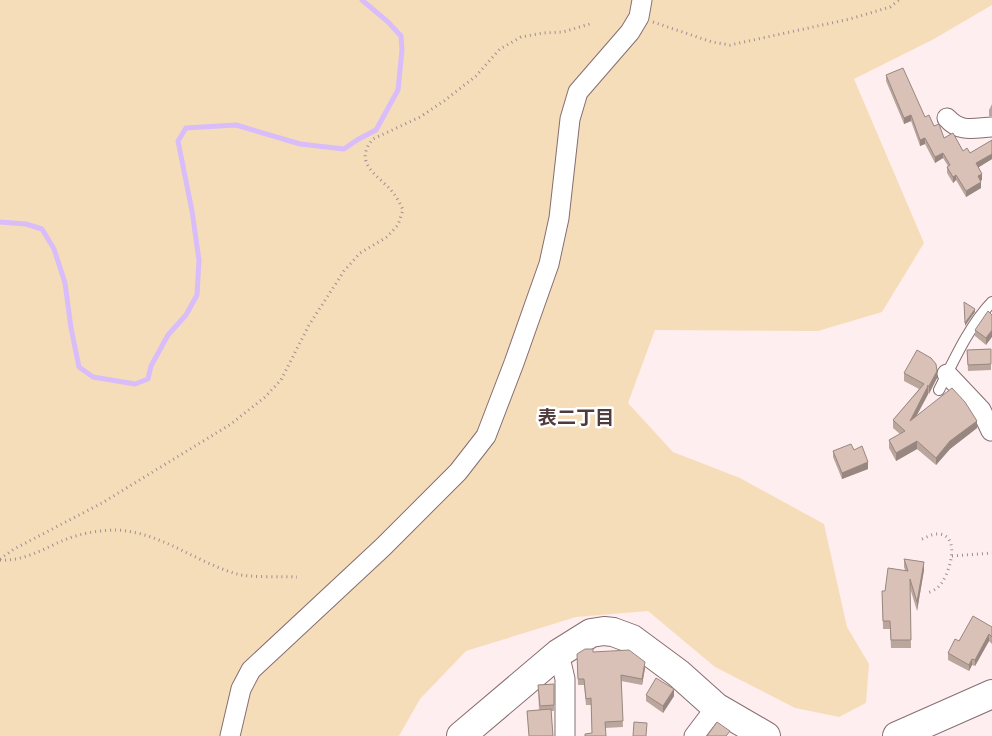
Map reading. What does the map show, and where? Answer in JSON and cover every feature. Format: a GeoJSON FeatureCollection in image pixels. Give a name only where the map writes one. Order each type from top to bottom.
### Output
{"type":"FeatureCollection","features":[{"type":"Feature","properties":{"kind":"street"},"geometry":{"type":"LineString","coordinates":[[230,736],[241,689],[251,670],[383,547],[458,472],[486,436],[549,264],[559,218],[570,119],[578,92],[630,32],[640,8]]}},
{"type":"Feature","properties":{"kind":"street"},"geometry":{"type":"LineString","coordinates":[[947,118],[957,127],[967,129],[992,127]]}},
{"type":"Feature","properties":{"kind":"street"},"geometry":{"type":"LineString","coordinates":[[943,382],[981,410],[991,431]]}},
{"type":"Feature","properties":{"kind":"street"},"geometry":{"type":"LineString","coordinates":[[461,736],[559,653],[590,633],[604,631],[620,634],[632,639],[678,673],[716,707],[766,736]]}},
{"type":"Feature","properties":{"kind":"street"},"geometry":{"type":"LineString","coordinates":[[559,653],[565,680],[565,736]]}},
{"type":"Feature","properties":{"kind":"street"},"geometry":{"type":"LineString","coordinates":[[897,736],[992,694]]}},
{"type":"Feature","properties":{"kind":"street"},"geometry":{"type":"LineString","coordinates":[[694,736],[716,707]]}},
{"type":"Feature","properties":{"kind":"lane"},"geometry":{"type":"LineString","coordinates":[[943,382],[973,327],[992,302]]}},
{"type":"Feature","properties":{"kind":"path"},"geometry":{"type":"LineString","coordinates":[[640,8],[712,42],[730,45],[850,19],[890,7],[899,0]]}},
{"type":"Feature","properties":{"kind":"path"},"geometry":{"type":"LineString","coordinates":[[0,560],[14,549],[102,503],[231,424],[265,397],[281,380],[309,325],[344,272],[360,253],[387,237],[398,226],[403,210],[401,205],[391,190],[369,169],[365,161],[365,153],[373,139],[420,117],[444,101],[476,76],[500,49],[521,38],[543,33],[563,32],[594,23]]}},
{"type":"Feature","properties":{"kind":"path"},"geometry":{"type":"LineString","coordinates":[[0,560],[9,561],[35,554],[78,535],[115,530],[141,533],[166,542],[205,562],[239,575],[297,577]]}},
{"type":"Feature","properties":{"kind":"path"},"geometry":{"type":"LineString","coordinates":[[922,539],[935,533],[943,534],[949,539],[952,549],[952,556],[942,582],[937,588],[927,594]]}},
{"type":"Feature","properties":{"kind":"path"},"geometry":{"type":"LineString","coordinates":[[952,556],[992,553]]}},
{"type":"Feature","properties":{"kind":"shaded area"},"geometry":{"type":"Polygon","coordinates":[[[0,0],[992,0],[992,5],[934,39],[854,79],[924,243],[882,312],[818,331],[655,330],[628,403],[673,452],[740,478],[824,524],[847,627],[869,664],[866,703],[839,717],[795,708],[715,667],[648,611],[576,617],[466,651],[420,699],[399,736],[0,736],[0,0]]]}},
{"type":"Feature","properties":{"kind":"building"},"geometry":{"type":"Polygon","coordinates":[[[903,68],[925,117],[929,115],[934,126],[939,124],[944,138],[953,133],[963,151],[967,148],[970,153],[992,140],[992,154],[976,163],[982,174],[978,176],[981,182],[966,191],[956,175],[953,177],[947,167],[950,165],[943,153],[935,157],[925,138],[920,140],[911,115],[904,118],[886,75],[903,68]]]}},
{"type":"Feature","properties":{"kind":"building"},"geometry":{"type":"Polygon","coordinates":[[[964,302],[975,309],[965,323],[964,302]]]}},
{"type":"Feature","properties":{"kind":"building"},"geometry":{"type":"Polygon","coordinates":[[[988,311],[992,315],[992,330],[986,338],[975,330],[988,311]]]}},
{"type":"Feature","properties":{"kind":"building"},"geometry":{"type":"Polygon","coordinates":[[[991,349],[991,364],[968,365],[967,350],[991,349]]]}},
{"type":"Feature","properties":{"kind":"building"},"geometry":{"type":"Polygon","coordinates":[[[917,350],[931,358],[936,364],[937,371],[910,421],[952,388],[965,402],[977,421],[950,441],[936,458],[917,441],[896,453],[889,440],[905,431],[893,420],[924,384],[904,373],[917,350]]]}},
{"type":"Feature","properties":{"kind":"building"},"geometry":{"type":"Polygon","coordinates":[[[851,444],[854,450],[862,446],[868,462],[842,473],[833,451],[851,444]]]}},
{"type":"Feature","properties":{"kind":"building"},"geometry":{"type":"Polygon","coordinates":[[[904,559],[924,562],[917,602],[910,579],[911,640],[891,640],[890,621],[883,621],[882,591],[885,591],[888,568],[908,571],[904,559]]]}},
{"type":"Feature","properties":{"kind":"building"},"geometry":{"type":"Polygon","coordinates":[[[973,616],[992,627],[992,637],[989,634],[975,660],[972,659],[969,665],[948,653],[955,639],[959,641],[973,616]]]}},
{"type":"Feature","properties":{"kind":"building"},"geometry":{"type":"Polygon","coordinates":[[[585,649],[593,649],[593,652],[629,650],[645,662],[642,679],[621,675],[623,721],[605,722],[606,736],[585,736],[585,734],[592,733],[591,698],[586,699],[584,679],[578,679],[577,654],[585,649]]]}},
{"type":"Feature","properties":{"kind":"building"},"geometry":{"type":"Polygon","coordinates":[[[656,678],[674,689],[663,706],[646,695],[656,678]]]}},
{"type":"Feature","properties":{"kind":"building"},"geometry":{"type":"Polygon","coordinates":[[[554,684],[554,705],[540,706],[538,685],[554,684]]]}},
{"type":"Feature","properties":{"kind":"building"},"geometry":{"type":"Polygon","coordinates":[[[551,709],[553,736],[529,736],[527,711],[551,709]]]}},
{"type":"Feature","properties":{"kind":"building"},"geometry":{"type":"Polygon","coordinates":[[[634,722],[647,723],[646,736],[633,736],[634,722]]]}},
{"type":"Feature","properties":{"kind":"building"},"geometry":{"type":"Polygon","coordinates":[[[717,722],[730,731],[726,736],[707,736],[717,722]]]}},
{"type":"Feature","properties":{"kind":"waterway"},"geometry":{"type":"LineString","coordinates":[[0,222],[26,224],[42,229],[54,249],[65,283],[79,367],[93,377],[135,384],[148,379],[151,366],[168,335],[186,315],[197,295],[199,260],[192,211],[178,141],[186,128],[236,125],[300,144],[344,149],[376,130],[398,90],[402,50],[401,36],[362,0]]}},
{"type":"Feature","properties":{"kind":"district","name":"表二丁目"},"geometry":{"type":"Point","coordinates":[576,417]}}]}
